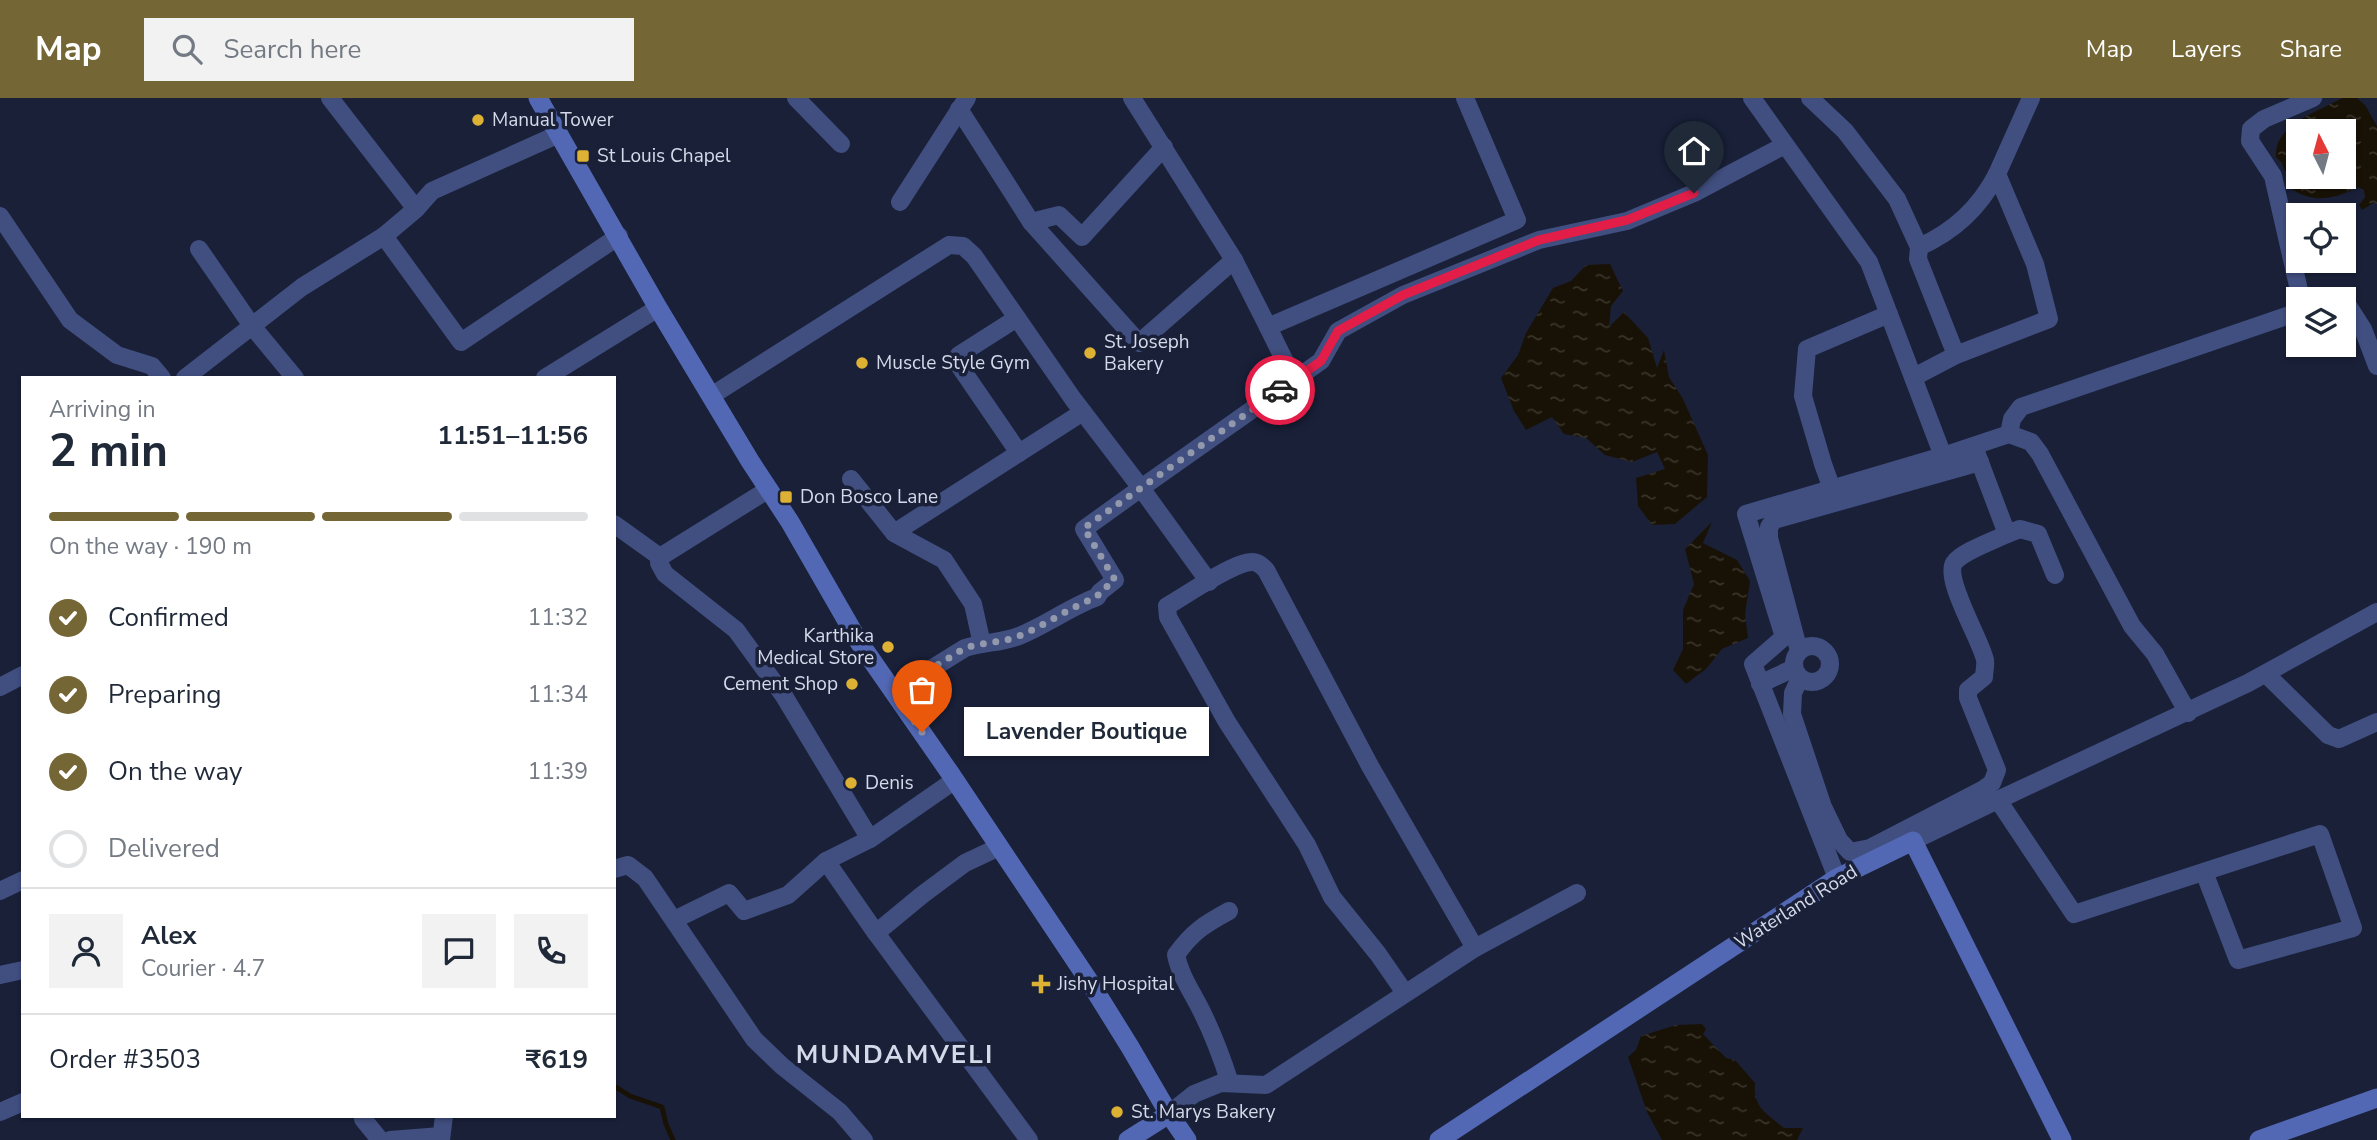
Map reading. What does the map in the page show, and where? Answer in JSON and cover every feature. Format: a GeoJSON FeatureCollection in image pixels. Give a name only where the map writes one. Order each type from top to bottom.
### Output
{"type":"FeatureCollection","features":[{"type":"Feature","properties":{"kind":"main road"},"geometry":{"type":"LineString","coordinates":[[538,98],[658,308],[859,642],[955,780],[1096,992],[1168,1114],[1187,1140]]}},
{"type":"Feature","properties":{"kind":"main road"},"geometry":{"type":"LineString","coordinates":[[1913,841],[2062,1140]]}},
{"type":"Feature","properties":{"kind":"main road","name":"Waterland Road"},"geometry":{"type":"LineString","coordinates":[[1439,1140],[1837,878],[1913,841]]}},
{"type":"Feature","properties":{"kind":"main road"},"geometry":{"type":"LineString","coordinates":[[2259,1140],[2377,1098]]}},
{"type":"Feature","properties":{"kind":"main road"},"geometry":{"type":"LineString","coordinates":[[1128,1140],[1168,1114]]}},
{"type":"Feature","properties":{"kind":"street"},"geometry":{"type":"LineString","coordinates":[[330,98],[416,209]]}},
{"type":"Feature","properties":{"kind":"street"},"geometry":{"type":"LineString","coordinates":[[796,98],[841,144]]}},
{"type":"Feature","properties":{"kind":"street"},"geometry":{"type":"LineString","coordinates":[[1132,98],[1234,260],[1294,380]]}},
{"type":"Feature","properties":{"kind":"street"},"geometry":{"type":"LineString","coordinates":[[1268,327],[1517,220],[1465,98]]}},
{"type":"Feature","properties":{"kind":"street"},"geometry":{"type":"LineString","coordinates":[[1752,98],[1869,262],[1943,456]]}},
{"type":"Feature","properties":{"kind":"street"},"geometry":{"type":"LineString","coordinates":[[1810,98],[1845,131],[1897,199],[1919,247],[1918,259],[1956,355]]}},
{"type":"Feature","properties":{"kind":"street"},"geometry":{"type":"LineString","coordinates":[[1919,247],[1939,239],[1957,225],[1986,194],[2031,98]]}},
{"type":"Feature","properties":{"kind":"street"},"geometry":{"type":"LineString","coordinates":[[2298,287],[2273,176],[2250,141],[2251,129],[2264,119],[2313,98]]}},
{"type":"Feature","properties":{"kind":"street"},"geometry":{"type":"LineString","coordinates":[[900,202],[963,104],[1031,222],[1139,343],[1234,260]]}},
{"type":"Feature","properties":{"kind":"street"},"geometry":{"type":"LineString","coordinates":[[188,376],[302,287],[383,236],[416,209],[432,191],[559,134]]}},
{"type":"Feature","properties":{"kind":"street"},"geometry":{"type":"LineString","coordinates":[[894,692],[965,648],[993,644],[1030,631],[1097,597],[1115,580],[1084,528],[1321,361],[1338,331],[1403,295],[1539,240],[1627,220],[1694,193],[1785,145]]}},
{"type":"Feature","properties":{"kind":"street"},"geometry":{"type":"LineString","coordinates":[[1031,222],[1059,215],[1083,237],[1164,147]]}},
{"type":"Feature","properties":{"kind":"street"},"geometry":{"type":"LineString","coordinates":[[1914,377],[1956,355],[2049,319],[2035,264],[1997,173]]}},
{"type":"Feature","properties":{"kind":"street"},"geometry":{"type":"LineString","coordinates":[[0,216],[71,320],[117,355],[152,366],[160,376]]}},
{"type":"Feature","properties":{"kind":"street"},"geometry":{"type":"LineString","coordinates":[[383,236],[461,342],[619,236]]}},
{"type":"Feature","properties":{"kind":"street"},"geometry":{"type":"LineString","coordinates":[[712,396],[949,245],[963,246],[974,256],[1083,412],[1209,582]]}},
{"type":"Feature","properties":{"kind":"street"},"geometry":{"type":"LineString","coordinates":[[199,249],[252,326],[293,376]]}},
{"type":"Feature","properties":{"kind":"street"},"geometry":{"type":"LineString","coordinates":[[548,376],[658,308]]}},
{"type":"Feature","properties":{"kind":"street"},"geometry":{"type":"LineString","coordinates":[[1832,489],[1803,396],[1807,349],[1889,314]]}},
{"type":"Feature","properties":{"kind":"street"},"geometry":{"type":"LineString","coordinates":[[2055,575],[2038,534],[2020,529],[1962,556],[1955,562],[1952,570],[1959,598],[1985,661],[1984,677],[1968,690],[1968,698],[1997,770],[1992,783],[1982,790],[1870,848],[1850,852],[1839,840],[1823,807],[1792,714],[1797,665],[1769,538],[1769,527],[1774,520],[1977,454],[2009,434],[2012,419],[2021,407],[2286,316]]}},
{"type":"Feature","properties":{"kind":"street"},"geometry":{"type":"LineString","coordinates":[[1017,318],[958,355],[956,361],[1019,453]]}},
{"type":"Feature","properties":{"kind":"street"},"geometry":{"type":"LineString","coordinates":[[2356,318],[2377,366]]}},
{"type":"Feature","properties":{"kind":"street"},"geometry":{"type":"LineString","coordinates":[[894,533],[1083,412]]}},
{"type":"Feature","properties":{"kind":"street"},"geometry":{"type":"LineString","coordinates":[[2009,434],[2031,442],[2040,454],[2132,626],[2155,654],[2188,713]]}},
{"type":"Feature","properties":{"kind":"street"},"geometry":{"type":"LineString","coordinates":[[1837,878],[1753,664],[1784,637],[1746,514],[1943,456],[1977,454]]}},
{"type":"Feature","properties":{"kind":"street"},"geometry":{"type":"LineString","coordinates":[[1977,454],[2007,534]]}},
{"type":"Feature","properties":{"kind":"street"},"geometry":{"type":"LineString","coordinates":[[851,480],[894,533],[944,560],[973,604],[982,644]]}},
{"type":"Feature","properties":{"kind":"street"},"geometry":{"type":"LineString","coordinates":[[768,489],[660,557],[659,563],[664,574],[736,630],[783,696],[870,839]]}},
{"type":"Feature","properties":{"kind":"street"},"geometry":{"type":"LineString","coordinates":[[616,525],[660,557]]}},
{"type":"Feature","properties":{"kind":"street"},"geometry":{"type":"LineString","coordinates":[[1405,993],[1378,954],[1332,897],[1307,845],[1227,722],[1168,617],[1167,606],[1234,568],[1251,562],[1259,563],[1266,570],[1370,766],[1475,948]]}},
{"type":"Feature","properties":{"kind":"street"},"geometry":{"type":"LineString","coordinates":[[1913,841],[2188,713],[2266,674],[2377,612]]}},
{"type":"Feature","properties":{"kind":"street"},"geometry":{"type":"LineString","coordinates":[[1760,684],[1797,665]]}},
{"type":"Feature","properties":{"kind":"street"},"geometry":{"type":"LineString","coordinates":[[2266,674],[2329,735],[2339,739],[2377,722]]}},
{"type":"Feature","properties":{"kind":"street"},"geometry":{"type":"LineString","coordinates":[[0,687],[21,676]]}},
{"type":"Feature","properties":{"kind":"street"},"geometry":{"type":"LineString","coordinates":[[674,920],[729,893],[744,911],[788,895],[826,861],[870,839],[955,780]]}},
{"type":"Feature","properties":{"kind":"street"},"geometry":{"type":"LineString","coordinates":[[1998,800],[2074,914],[2320,834],[2353,928],[2238,960],[2204,872]]}},
{"type":"Feature","properties":{"kind":"street"},"geometry":{"type":"LineString","coordinates":[[876,933],[965,863],[999,847]]}},
{"type":"Feature","properties":{"kind":"street"},"geometry":{"type":"LineString","coordinates":[[826,861],[1029,1140]]}},
{"type":"Feature","properties":{"kind":"street"},"geometry":{"type":"LineString","coordinates":[[616,868],[628,865],[645,877],[754,1039],[782,1066],[840,1112],[864,1140]]}},
{"type":"Feature","properties":{"kind":"street"},"geometry":{"type":"LineString","coordinates":[[0,891],[21,881]]}},
{"type":"Feature","properties":{"kind":"street"},"geometry":{"type":"LineString","coordinates":[[1168,1114],[1206,1087],[1221,1083],[1266,1085],[1475,948],[1577,892]]}},
{"type":"Feature","properties":{"kind":"street"},"geometry":{"type":"LineString","coordinates":[[1229,911],[1188,937],[1176,955],[1179,970],[1192,990],[1218,1044],[1230,1083]]}},
{"type":"Feature","properties":{"kind":"street"},"geometry":{"type":"LineString","coordinates":[[0,975],[21,970]]}},
{"type":"Feature","properties":{"kind":"street"},"geometry":{"type":"LineString","coordinates":[[0,1112],[21,1103]]}},
{"type":"Feature","properties":{"kind":"street"},"geometry":{"type":"LineString","coordinates":[[390,1140],[441,1138],[444,1118]]}},
{"type":"Feature","properties":{"kind":"street"},"geometry":{"type":"LineString","coordinates":[[363,1119],[380,1140]]}},
{"type":"Feature","properties":{"kind":"water"},"geometry":{"type":"Polygon","coordinates":[[[2342,98],[2357,98],[2365,105],[2377,126],[2377,205],[2375,202],[2362,210],[2359,205],[2365,197],[2364,190],[2356,188],[2356,119],[2301,119],[2342,98]]]}},
{"type":"Feature","properties":{"kind":"water"},"geometry":{"type":"Polygon","coordinates":[[[2286,132],[2286,171],[2276,157],[2282,136],[2286,132]]]}},
{"type":"Feature","properties":{"kind":"water"},"geometry":{"type":"Polygon","coordinates":[[[2292,189],[2353,189],[2324,198],[2300,194],[2292,189]]]}},
{"type":"Feature","properties":{"kind":"water"},"geometry":{"type":"Polygon","coordinates":[[[1610,264],[1623,291],[1611,306],[1609,327],[1624,312],[1648,338],[1657,368],[1664,350],[1669,377],[1683,399],[1708,455],[1707,497],[1675,524],[1652,525],[1638,506],[1636,478],[1665,469],[1657,452],[1632,462],[1605,455],[1586,438],[1564,434],[1552,417],[1526,430],[1514,411],[1501,378],[1518,355],[1526,333],[1553,288],[1571,281],[1586,265],[1610,264]]]}},
{"type":"Feature","properties":{"kind":"water"},"geometry":{"type":"Polygon","coordinates":[[[1712,522],[1703,543],[1737,560],[1750,581],[1745,614],[1748,638],[1722,649],[1706,669],[1686,684],[1673,670],[1683,649],[1683,610],[1694,584],[1685,549],[1712,522]]]}},
{"type":"Feature","properties":{"kind":"water"},"geometry":{"type":"Polygon","coordinates":[[[1702,1024],[1706,1029],[1703,1034],[1726,1058],[1735,1060],[1755,1083],[1756,1099],[1762,1110],[1784,1128],[1803,1128],[1797,1140],[1662,1140],[1647,1112],[1628,1057],[1636,1050],[1641,1036],[1676,1025],[1702,1024]]]}},
{"type":"Feature","properties":{"kind":"waterway"},"geometry":{"type":"LineString","coordinates":[[616,1087],[630,1096],[662,1107],[673,1140]]}},
{"type":"Feature","properties":{"kind":"way so far"},"geometry":{"type":"LineString","coordinates":[[922,732],[894,692],[965,648],[1016,637],[1097,597],[1115,580],[1084,528],[1280,390]]}},
{"type":"Feature","properties":{"kind":"place","name":"Manual Tower"},"geometry":{"type":"Point","coordinates":[478,120]}},
{"type":"Feature","properties":{"kind":"place","name":"St Louis Chapel"},"geometry":{"type":"Point","coordinates":[583,156]}},
{"type":"Feature","properties":{"kind":"place","name":"St. Joseph Bakery"},"geometry":{"type":"Point","coordinates":[1090,353]}},
{"type":"Feature","properties":{"kind":"place","name":"Muscle Style Gym"},"geometry":{"type":"Point","coordinates":[862,363]}},
{"type":"Feature","properties":{"kind":"place","name":"Don Bosco Lane"},"geometry":{"type":"Point","coordinates":[786,497]}},
{"type":"Feature","properties":{"kind":"place","name":"Karthika Medical Store"},"geometry":{"type":"Point","coordinates":[888,647]}},
{"type":"Feature","properties":{"kind":"place","name":"Cement Shop"},"geometry":{"type":"Point","coordinates":[852,684]}},
{"type":"Feature","properties":{"kind":"place","name":"Lavender Boutique"},"geometry":{"type":"Point","coordinates":[922,732]}},
{"type":"Feature","properties":{"kind":"place","name":"Denis"},"geometry":{"type":"Point","coordinates":[851,783]}},
{"type":"Feature","properties":{"kind":"place","name":"Jishy Hospital"},"geometry":{"type":"Point","coordinates":[1041,984]}},
{"type":"Feature","properties":{"kind":"place","name":"St. Marys Bakery"},"geometry":{"type":"Point","coordinates":[1117,1112]}},
{"type":"Feature","properties":{"kind":"district","name":"MUNDAMVELI"},"geometry":{"type":"Point","coordinates":[895,1054]}},
{"type":"Feature","properties":{"kind":"route"},"geometry":{"type":"LineString","coordinates":[[1280,390],[1321,361],[1338,331],[1403,295],[1539,240],[1627,220],[1694,193]]}}]}
